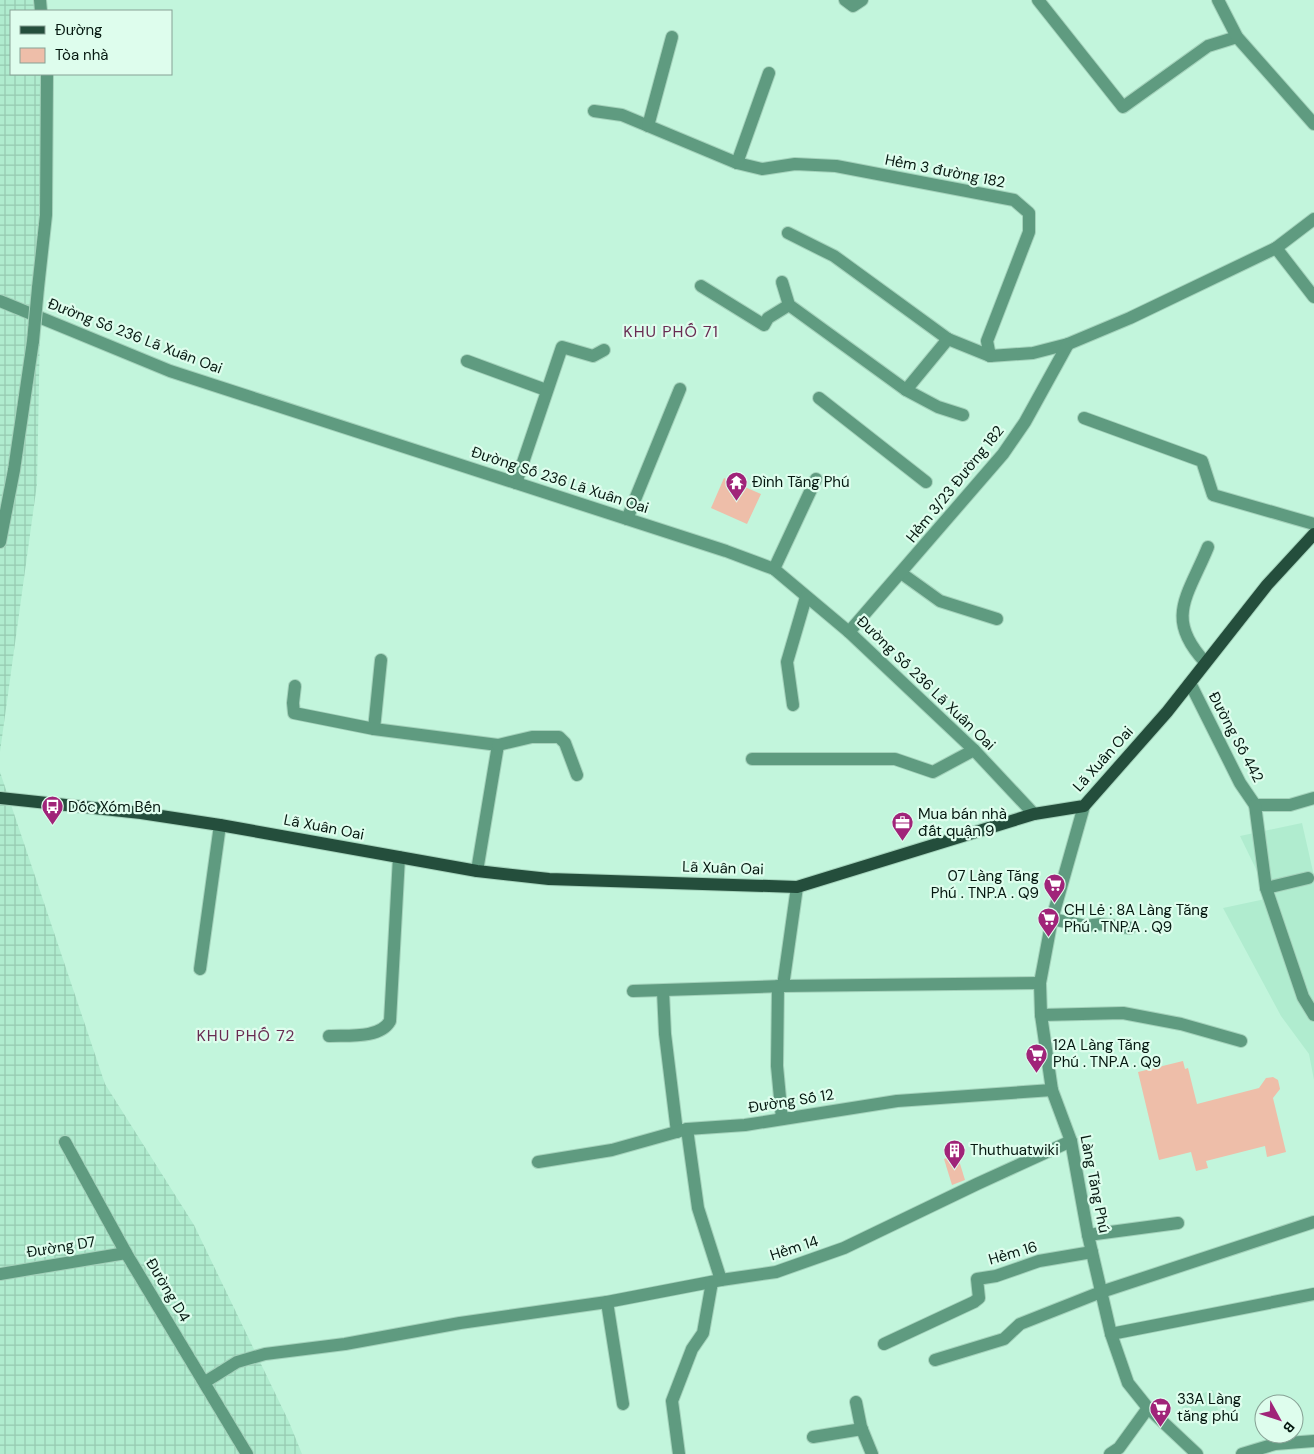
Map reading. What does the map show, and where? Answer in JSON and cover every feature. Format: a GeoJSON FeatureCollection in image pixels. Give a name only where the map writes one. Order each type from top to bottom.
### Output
{"type":"FeatureCollection","features":[{"type":"Feature","properties":{"kind":"main road","name":"Lã Xuân Oai"},"geometry":{"type":"LineString","coordinates":[[0,798],[141,813],[220,825],[477,872],[549,879],[797,886],[1034,814],[1084,806],[1167,712],[1268,585],[1314,534]]}},
{"type":"Feature","properties":{"kind":"street"},"geometry":{"type":"LineString","coordinates":[[845,0],[853,6],[862,0]]}},
{"type":"Feature","properties":{"kind":"street"},"geometry":{"type":"LineString","coordinates":[[1038,0],[1122,107],[1208,46],[1237,38]]}},
{"type":"Feature","properties":{"kind":"street"},"geometry":{"type":"LineString","coordinates":[[1218,0],[1237,38],[1314,124]]}},
{"type":"Feature","properties":{"kind":"street"},"geometry":{"type":"LineString","coordinates":[[648,126],[672,37]]}},
{"type":"Feature","properties":{"kind":"street"},"geometry":{"type":"LineString","coordinates":[[737,163],[769,73]]}},
{"type":"Feature","properties":{"kind":"street"},"geometry":{"type":"LineString","coordinates":[[0,542],[14,470],[32,341],[46,215],[47,75]]}},
{"type":"Feature","properties":{"kind":"street","name":"Hẻm 3 đường 182"},"geometry":{"type":"LineString","coordinates":[[594,111],[622,115],[737,163],[762,169],[795,164],[836,166],[1014,200],[1029,213],[1029,232],[987,341],[990,356]]}},
{"type":"Feature","properties":{"kind":"street"},"geometry":{"type":"LineString","coordinates":[[788,233],[834,256],[948,339],[990,356],[1033,353],[1068,344],[1130,318],[1276,248],[1314,219]]}},
{"type":"Feature","properties":{"kind":"street"},"geometry":{"type":"LineString","coordinates":[[1276,248],[1314,298]]}},
{"type":"Feature","properties":{"kind":"street"},"geometry":{"type":"LineString","coordinates":[[782,282],[789,305],[906,390],[938,407],[963,414]]}},
{"type":"Feature","properties":{"kind":"street"},"geometry":{"type":"LineString","coordinates":[[701,286],[764,325],[768,318],[789,305]]}},
{"type":"Feature","properties":{"kind":"street","name":"Đường Số 236 Lã Xuân Oai"},"geometry":{"type":"LineString","coordinates":[[0,301],[170,371],[627,518],[774,569],[850,632],[974,750],[1034,814]]}},
{"type":"Feature","properties":{"kind":"street"},"geometry":{"type":"LineString","coordinates":[[906,390],[948,339]]}},
{"type":"Feature","properties":{"kind":"street","name":"Hẻm 3/23 Đường 182"},"geometry":{"type":"LineString","coordinates":[[850,632],[1003,454],[1024,422],[1068,344]]}},
{"type":"Feature","properties":{"kind":"street"},"geometry":{"type":"LineString","coordinates":[[516,483],[546,390],[562,348],[593,356],[604,350]]}},
{"type":"Feature","properties":{"kind":"street"},"geometry":{"type":"LineString","coordinates":[[467,361],[546,390]]}},
{"type":"Feature","properties":{"kind":"street"},"geometry":{"type":"LineString","coordinates":[[627,518],[680,389]]}},
{"type":"Feature","properties":{"kind":"street"},"geometry":{"type":"LineString","coordinates":[[819,398],[926,482]]}},
{"type":"Feature","properties":{"kind":"street"},"geometry":{"type":"LineString","coordinates":[[1084,418],[1202,461],[1213,495],[1314,524]]}},
{"type":"Feature","properties":{"kind":"street"},"geometry":{"type":"LineString","coordinates":[[774,569],[816,479]]}},
{"type":"Feature","properties":{"kind":"street"},"geometry":{"type":"LineString","coordinates":[[1205,662],[1190,646],[1183,631],[1181,612],[1208,547]]}},
{"type":"Feature","properties":{"kind":"street"},"geometry":{"type":"LineString","coordinates":[[901,573],[940,601],[997,619]]}},
{"type":"Feature","properties":{"kind":"street"},"geometry":{"type":"LineString","coordinates":[[793,705],[787,662],[806,597]]}},
{"type":"Feature","properties":{"kind":"street"},"geometry":{"type":"LineString","coordinates":[[374,729],[381,660]]}},
{"type":"Feature","properties":{"kind":"street","name":"Đường Số 442"},"geometry":{"type":"LineString","coordinates":[[1190,684],[1240,783],[1255,805],[1290,805],[1314,798]]}},
{"type":"Feature","properties":{"kind":"street"},"geometry":{"type":"LineString","coordinates":[[295,686],[294,713],[374,729],[498,745],[532,737],[559,737],[565,743],[577,775]]}},
{"type":"Feature","properties":{"kind":"street"},"geometry":{"type":"LineString","coordinates":[[477,872],[498,745]]}},
{"type":"Feature","properties":{"kind":"street"},"geometry":{"type":"LineString","coordinates":[[752,759],[895,759],[933,772],[974,750]]}},
{"type":"Feature","properties":{"kind":"street"},"geometry":{"type":"LineString","coordinates":[[1255,805],[1266,888],[1303,997],[1314,1015]]}},
{"type":"Feature","properties":{"kind":"street","name":"Làng Tăng Phú"},"geometry":{"type":"LineString","coordinates":[[1084,806],[1052,920],[1040,983],[1041,1015],[1052,1090],[1071,1141],[1088,1235],[1101,1292],[1111,1334],[1128,1383],[1148,1408],[1197,1454]]}},
{"type":"Feature","properties":{"kind":"street"},"geometry":{"type":"LineString","coordinates":[[200,969],[220,825]]}},
{"type":"Feature","properties":{"kind":"street"},"geometry":{"type":"LineString","coordinates":[[329,1036],[371,1033],[384,1028],[390,1021],[399,858]]}},
{"type":"Feature","properties":{"kind":"street"},"geometry":{"type":"LineString","coordinates":[[1266,888],[1308,878]]}},
{"type":"Feature","properties":{"kind":"street"},"geometry":{"type":"LineString","coordinates":[[782,1119],[777,1066],[780,986],[797,886]]}},
{"type":"Feature","properties":{"kind":"street"},"geometry":{"type":"LineString","coordinates":[[1052,920],[1086,926],[1102,924],[1130,928]]}},
{"type":"Feature","properties":{"kind":"street"},"geometry":{"type":"LineString","coordinates":[[633,992],[780,986],[1040,983]]}},
{"type":"Feature","properties":{"kind":"street"},"geometry":{"type":"LineString","coordinates":[[663,991],[665,1034],[682,1131],[698,1208],[717,1281],[703,1333],[692,1349],[672,1401],[678,1454]]}},
{"type":"Feature","properties":{"kind":"street"},"geometry":{"type":"LineString","coordinates":[[1041,1015],[1123,1013],[1181,1024],[1241,1041]]}},
{"type":"Feature","properties":{"kind":"street","name":"Đường Số 12"},"geometry":{"type":"LineString","coordinates":[[538,1162],[612,1150],[682,1131],[745,1125],[897,1101],[1052,1090]]}},
{"type":"Feature","properties":{"kind":"street","name":"Hẻm 14"},"geometry":{"type":"LineString","coordinates":[[205,1382],[237,1362],[265,1354],[345,1344],[460,1324],[608,1302],[717,1281],[776,1272],[844,1248],[1071,1141]]}},
{"type":"Feature","properties":{"kind":"street","name":"Đường D4"},"geometry":{"type":"LineString","coordinates":[[64,1142],[126,1253],[247,1454]]}},
{"type":"Feature","properties":{"kind":"street"},"geometry":{"type":"LineString","coordinates":[[935,1360],[1004,1339],[1020,1324],[1101,1292],[1314,1222]]}},
{"type":"Feature","properties":{"kind":"street"},"geometry":{"type":"LineString","coordinates":[[1088,1235],[1178,1223]]}},
{"type":"Feature","properties":{"kind":"street","name":"Hẻm 16"},"geometry":{"type":"LineString","coordinates":[[884,1344],[974,1302],[978,1298],[977,1279],[996,1276],[1039,1261],[1092,1252]]}},
{"type":"Feature","properties":{"kind":"street","name":"Đường D7"},"geometry":{"type":"LineString","coordinates":[[0,1274],[126,1253]]}},
{"type":"Feature","properties":{"kind":"street"},"geometry":{"type":"LineString","coordinates":[[1111,1334],[1314,1294]]}},
{"type":"Feature","properties":{"kind":"street"},"geometry":{"type":"LineString","coordinates":[[608,1302],[623,1404]]}},
{"type":"Feature","properties":{"kind":"street"},"geometry":{"type":"LineString","coordinates":[[856,1402],[862,1429],[872,1454]]}},
{"type":"Feature","properties":{"kind":"street"},"geometry":{"type":"LineString","coordinates":[[1110,1454],[1119,1448],[1148,1408]]}},
{"type":"Feature","properties":{"kind":"street"},"geometry":{"type":"LineString","coordinates":[[813,1437],[862,1429]]}},
{"type":"Feature","properties":{"kind":"street"},"geometry":{"type":"LineString","coordinates":[[1242,1454],[1275,1444],[1314,1441]]}},
{"type":"Feature","properties":{"kind":"shaded area"},"geometry":{"type":"Polygon","coordinates":[[[0,0],[46,0],[46,10],[10,10],[10,75],[45,75],[37,484],[0,752],[0,0]]]}},
{"type":"Feature","properties":{"kind":"shaded area"},"geometry":{"type":"Polygon","coordinates":[[[0,772],[105,1084],[194,1225],[289,1422],[302,1454],[0,1454],[0,772]]]}},
{"type":"Feature","properties":{"kind":"shaded area"},"geometry":{"type":"Polygon","coordinates":[[[1302,823],[1314,876],[1314,1080],[1309,1054],[1281,1016],[1223,908],[1270,898],[1240,836],[1302,823]]]}},
{"type":"Feature","properties":{"kind":"shaded area"},"geometry":{"type":"Polygon","coordinates":[[[1213,1390],[1218,1410],[1189,1421],[1179,1401],[1213,1390]]]}},
{"type":"Feature","properties":{"kind":"building","name":"Đình Tăng Phú"},"geometry":{"type":"Polygon","coordinates":[[[724,478],[761,494],[747,524],[711,508],[724,478]]]}},
{"type":"Feature","properties":{"kind":"building"},"geometry":{"type":"Polygon","coordinates":[[[1183,1061],[1185,1069],[1188,1068],[1197,1104],[1259,1088],[1266,1078],[1273,1077],[1278,1080],[1280,1089],[1273,1098],[1286,1152],[1267,1157],[1265,1146],[1206,1161],[1208,1168],[1196,1171],[1191,1152],[1159,1160],[1138,1072],[1183,1061]]]}},
{"type":"Feature","properties":{"kind":"building","name":"Thuthuatwiki"},"geometry":{"type":"Polygon","coordinates":[[[957,1154],[965,1180],[952,1185],[944,1159],[957,1154]]]}},
{"type":"Feature","properties":{"kind":"place","name":"Đình Tăng Phú"},"geometry":{"type":"Point","coordinates":[736,501]}},
{"type":"Feature","properties":{"kind":"place","name":"Dốc Xóm Bến"},"geometry":{"type":"Point","coordinates":[52,826]}},
{"type":"Feature","properties":{"kind":"place","name":"Mua bán nhà đất quận 9"},"geometry":{"type":"Point","coordinates":[902,842]}},
{"type":"Feature","properties":{"kind":"place","name":"07 Làng Tăng Phú . TNP.A . Q9"},"geometry":{"type":"Point","coordinates":[1055,904]}},
{"type":"Feature","properties":{"kind":"place","name":"CH Lẻ : 8A Làng Tăng Phú . TNP.A . Q9"},"geometry":{"type":"Point","coordinates":[1048,938]}},
{"type":"Feature","properties":{"kind":"place","name":"12A Làng Tăng Phú . TNP.A . Q9"},"geometry":{"type":"Point","coordinates":[1037,1073]}},
{"type":"Feature","properties":{"kind":"place","name":"Thuthuatwiki"},"geometry":{"type":"Point","coordinates":[954,1169]}},
{"type":"Feature","properties":{"kind":"place","name":"33A Làng tăng phú"},"geometry":{"type":"Point","coordinates":[1161,1427]}},
{"type":"Feature","properties":{"kind":"district","name":"KHU PHỐ 71"},"geometry":{"type":"Point","coordinates":[671,331]}},
{"type":"Feature","properties":{"kind":"district","name":"KHU PHỐ 72"},"geometry":{"type":"Point","coordinates":[246,1035]}}]}
